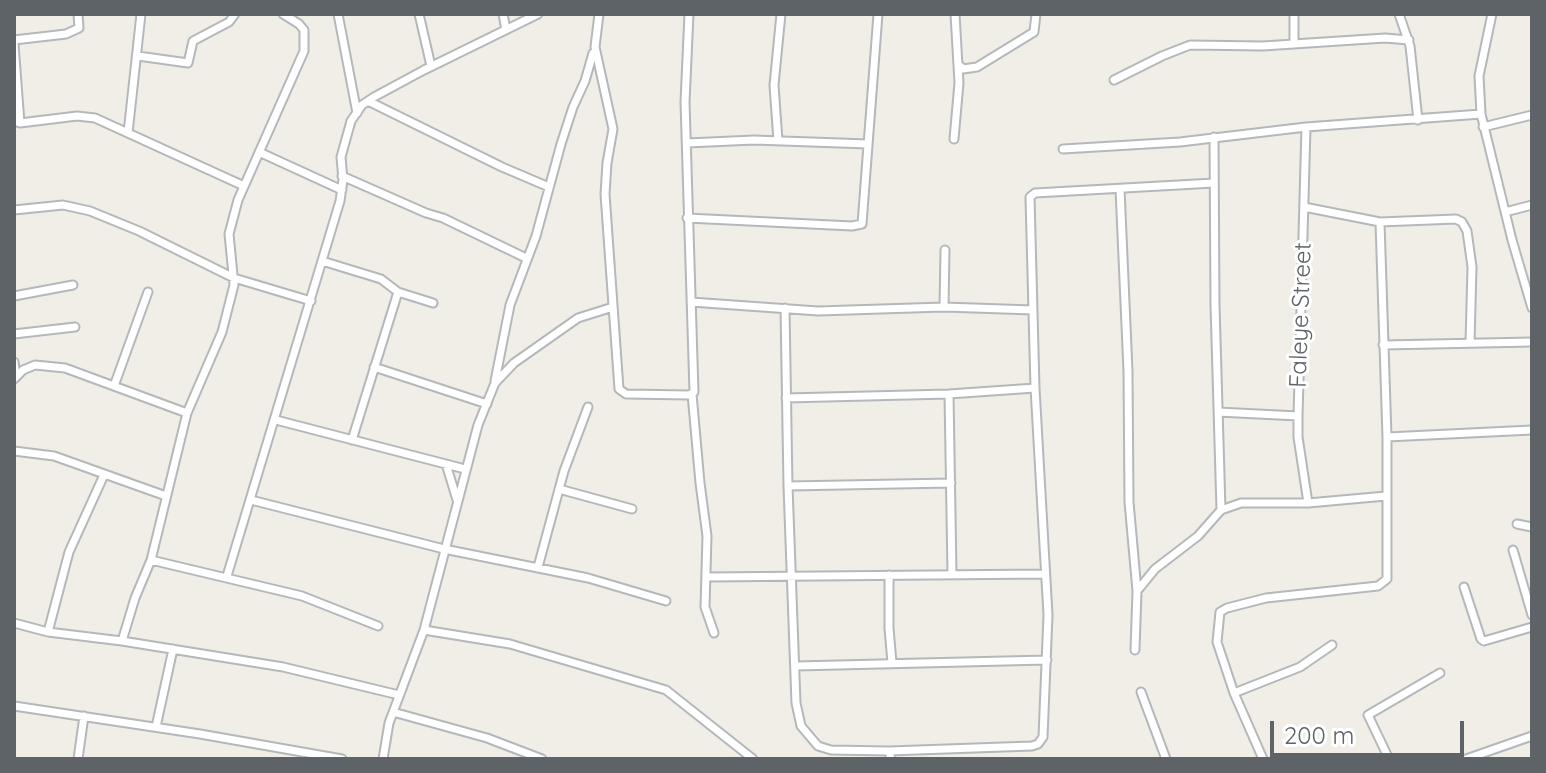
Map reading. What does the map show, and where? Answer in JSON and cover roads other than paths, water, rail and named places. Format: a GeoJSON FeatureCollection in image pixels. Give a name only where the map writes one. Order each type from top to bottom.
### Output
{"type":"FeatureCollection","features":[{"type":"Feature","properties":{"kind":"street"},"geometry":{"type":"LineString","coordinates":[[78,14],[79,28],[66,34],[14,42],[17,122],[86,116],[105,121],[244,186]]}},
{"type":"Feature","properties":{"kind":"street"},"geometry":{"type":"LineString","coordinates":[[128,133],[141,14]]}},
{"type":"Feature","properties":{"kind":"street"},"geometry":{"type":"LineString","coordinates":[[138,56],[188,63],[193,41],[229,22],[235,14]]}},
{"type":"Feature","properties":{"kind":"street"},"geometry":{"type":"LineString","coordinates":[[122,641],[151,560],[187,413],[222,332],[234,290],[229,234],[244,186],[305,44],[304,30],[283,14]]}},
{"type":"Feature","properties":{"kind":"street"},"geometry":{"type":"LineString","coordinates":[[338,14],[357,113]]}},
{"type":"Feature","properties":{"kind":"street"},"geometry":{"type":"LineString","coordinates":[[419,14],[431,66]]}},
{"type":"Feature","properties":{"kind":"street"},"geometry":{"type":"LineString","coordinates":[[503,14],[506,30]]}},
{"type":"Feature","properties":{"kind":"street"},"geometry":{"type":"LineString","coordinates":[[227,576],[311,301],[342,190],[344,140],[357,113],[368,101],[431,66],[538,14]]}},
{"type":"Feature","properties":{"kind":"street"},"geometry":{"type":"LineString","coordinates":[[383,759],[393,712],[424,630],[465,469],[495,383],[510,305],[536,236],[573,107],[595,47],[599,14]]}},
{"type":"Feature","properties":{"kind":"street"},"geometry":{"type":"LineString","coordinates":[[689,14],[685,102],[692,394],[700,483],[706,510],[705,607],[714,633]]}},
{"type":"Feature","properties":{"kind":"street"},"geometry":{"type":"LineString","coordinates":[[778,141],[774,85],[781,14]]}},
{"type":"Feature","properties":{"kind":"street"},"geometry":{"type":"LineString","coordinates":[[687,218],[862,224],[878,14]]}},
{"type":"Feature","properties":{"kind":"street"},"geometry":{"type":"LineString","coordinates":[[954,139],[959,83],[955,14]]}},
{"type":"Feature","properties":{"kind":"street"},"geometry":{"type":"LineString","coordinates":[[957,62],[963,69],[973,69],[1001,53],[1034,32],[1036,14]]}},
{"type":"Feature","properties":{"kind":"street"},"geometry":{"type":"LineString","coordinates":[[1294,14],[1294,44]]}},
{"type":"Feature","properties":{"kind":"street"},"geometry":{"type":"LineString","coordinates":[[1399,14],[1409,40],[1418,120]]}},
{"type":"Feature","properties":{"kind":"street"},"geometry":{"type":"LineString","coordinates":[[1492,14],[1479,76],[1481,114],[1532,308]]}},
{"type":"Feature","properties":{"kind":"street"},"geometry":{"type":"LineString","coordinates":[[1114,80],[1190,45],[1294,44],[1385,38],[1409,40]]}},
{"type":"Feature","properties":{"kind":"street"},"geometry":{"type":"LineString","coordinates":[[595,47],[600,81],[613,129],[605,194],[618,384],[623,393],[692,394]]}},
{"type":"Feature","properties":{"kind":"street"},"geometry":{"type":"LineString","coordinates":[[585,81],[600,81]]}},
{"type":"Feature","properties":{"kind":"street"},"geometry":{"type":"LineString","coordinates":[[368,101],[549,187]]}},
{"type":"Feature","properties":{"kind":"street"},"geometry":{"type":"LineString","coordinates":[[1063,149],[1180,142],[1306,127],[1481,114]]}},
{"type":"Feature","properties":{"kind":"street"},"geometry":{"type":"LineString","coordinates":[[1483,127],[1532,115]]}},
{"type":"Feature","properties":{"kind":"street","name":"Faleye Street"},"geometry":{"type":"LineString","coordinates":[[1306,127],[1298,437],[1308,503]]}},
{"type":"Feature","properties":{"kind":"street"},"geometry":{"type":"LineString","coordinates":[[1214,137],[1221,510]]}},
{"type":"Feature","properties":{"kind":"street"},"geometry":{"type":"LineString","coordinates":[[687,143],[754,140],[868,144]]}},
{"type":"Feature","properties":{"kind":"street"},"geometry":{"type":"LineString","coordinates":[[259,152],[342,190]]}},
{"type":"Feature","properties":{"kind":"street"},"geometry":{"type":"LineString","coordinates":[[342,176],[443,218],[526,258]]}},
{"type":"Feature","properties":{"kind":"street"},"geometry":{"type":"LineString","coordinates":[[785,308],[796,703],[801,726],[818,746],[843,752],[890,755],[1038,744],[1043,737],[1048,615],[1035,388],[1030,197],[1035,193],[1214,183]]}},
{"type":"Feature","properties":{"kind":"street"},"geometry":{"type":"LineString","coordinates":[[1120,189],[1128,371],[1129,502],[1137,591],[1135,650]]}},
{"type":"Feature","properties":{"kind":"street"},"geometry":{"type":"LineString","coordinates":[[14,210],[63,205],[90,211],[139,231],[234,278],[311,301]]}},
{"type":"Feature","properties":{"kind":"street"},"geometry":{"type":"LineString","coordinates":[[1505,212],[1532,205]]}},
{"type":"Feature","properties":{"kind":"street"},"geometry":{"type":"LineString","coordinates":[[1304,207],[1380,222],[1456,219],[1462,222],[1467,231],[1472,267],[1470,343]]}},
{"type":"Feature","properties":{"kind":"street"},"geometry":{"type":"LineString","coordinates":[[1263,759],[1234,693],[1217,642],[1220,612],[1266,598],[1385,583],[1387,437],[1380,222]]}},
{"type":"Feature","properties":{"kind":"street"},"geometry":{"type":"LineString","coordinates":[[944,307],[945,250]]}},
{"type":"Feature","properties":{"kind":"street"},"geometry":{"type":"LineString","coordinates":[[322,261],[381,279],[398,292],[433,303]]}},
{"type":"Feature","properties":{"kind":"street"},"geometry":{"type":"LineString","coordinates":[[14,296],[73,285]]}},
{"type":"Feature","properties":{"kind":"street"},"geometry":{"type":"LineString","coordinates":[[114,386],[148,292]]}},
{"type":"Feature","properties":{"kind":"street"},"geometry":{"type":"LineString","coordinates":[[352,440],[398,292]]}},
{"type":"Feature","properties":{"kind":"street"},"geometry":{"type":"LineString","coordinates":[[691,302],[818,311],[944,307],[1033,310]]}},
{"type":"Feature","properties":{"kind":"street"},"geometry":{"type":"LineString","coordinates":[[495,383],[514,363],[578,318],[613,307]]}},
{"type":"Feature","properties":{"kind":"street"},"geometry":{"type":"LineString","coordinates":[[14,334],[75,327]]}},
{"type":"Feature","properties":{"kind":"street"},"geometry":{"type":"LineString","coordinates":[[1383,345],[1532,342]]}},
{"type":"Feature","properties":{"kind":"street"},"geometry":{"type":"LineString","coordinates":[[14,362],[15,378]]}},
{"type":"Feature","properties":{"kind":"street"},"geometry":{"type":"LineString","coordinates":[[15,378],[31,366],[65,368],[187,413]]}},
{"type":"Feature","properties":{"kind":"street"},"geometry":{"type":"LineString","coordinates":[[374,367],[487,404]]}},
{"type":"Feature","properties":{"kind":"street"},"geometry":{"type":"LineString","coordinates":[[786,398],[949,394],[1035,388]]}},
{"type":"Feature","properties":{"kind":"street"},"geometry":{"type":"LineString","coordinates":[[949,394],[952,574]]}},
{"type":"Feature","properties":{"kind":"street"},"geometry":{"type":"LineString","coordinates":[[538,567],[559,489],[588,407]]}},
{"type":"Feature","properties":{"kind":"street"},"geometry":{"type":"LineString","coordinates":[[1218,412],[1298,416]]}},
{"type":"Feature","properties":{"kind":"street"},"geometry":{"type":"LineString","coordinates":[[276,420],[465,469]]}},
{"type":"Feature","properties":{"kind":"street"},"geometry":{"type":"LineString","coordinates":[[1387,437],[1532,430]]}},
{"type":"Feature","properties":{"kind":"street"},"geometry":{"type":"LineString","coordinates":[[14,451],[54,456],[166,496]]}},
{"type":"Feature","properties":{"kind":"street"},"geometry":{"type":"LineString","coordinates":[[446,464],[458,503]]}},
{"type":"Feature","properties":{"kind":"street"},"geometry":{"type":"LineString","coordinates":[[48,632],[69,552],[104,475]]}},
{"type":"Feature","properties":{"kind":"street"},"geometry":{"type":"LineString","coordinates":[[788,486],[951,483]]}},
{"type":"Feature","properties":{"kind":"street"},"geometry":{"type":"LineString","coordinates":[[559,489],[632,509]]}},
{"type":"Feature","properties":{"kind":"street"},"geometry":{"type":"LineString","coordinates":[[1137,591],[1155,569],[1198,536],[1221,510],[1241,503],[1308,503],[1386,496]]}},
{"type":"Feature","properties":{"kind":"street"},"geometry":{"type":"LineString","coordinates":[[251,500],[444,549],[588,578],[666,601]]}},
{"type":"Feature","properties":{"kind":"street"},"geometry":{"type":"LineString","coordinates":[[1517,524],[1532,527]]}},
{"type":"Feature","properties":{"kind":"street"},"geometry":{"type":"LineString","coordinates":[[1513,550],[1532,615]]}},
{"type":"Feature","properties":{"kind":"street"},"geometry":{"type":"LineString","coordinates":[[151,560],[302,596],[378,626]]}},
{"type":"Feature","properties":{"kind":"street"},"geometry":{"type":"LineString","coordinates":[[706,577],[1044,574]]}},
{"type":"Feature","properties":{"kind":"street"},"geometry":{"type":"LineString","coordinates":[[889,575],[892,663]]}},
{"type":"Feature","properties":{"kind":"street"},"geometry":{"type":"LineString","coordinates":[[1464,587],[1484,641],[1532,627]]}},
{"type":"Feature","properties":{"kind":"street"},"geometry":{"type":"LineString","coordinates":[[14,623],[48,632],[283,667],[399,695]]}},
{"type":"Feature","properties":{"kind":"street"},"geometry":{"type":"LineString","coordinates":[[424,630],[510,644],[655,686],[681,701],[753,759]]}},
{"type":"Feature","properties":{"kind":"street"},"geometry":{"type":"LineString","coordinates":[[1234,693],[1300,667],[1332,645]]}},
{"type":"Feature","properties":{"kind":"street"},"geometry":{"type":"LineString","coordinates":[[156,727],[173,649]]}},
{"type":"Feature","properties":{"kind":"street"},"geometry":{"type":"LineString","coordinates":[[796,666],[1047,660]]}},
{"type":"Feature","properties":{"kind":"street"},"geometry":{"type":"LineString","coordinates":[[1389,759],[1368,715],[1440,673]]}},
{"type":"Feature","properties":{"kind":"street"},"geometry":{"type":"LineString","coordinates":[[1141,692],[1166,759]]}},
{"type":"Feature","properties":{"kind":"street"},"geometry":{"type":"LineString","coordinates":[[14,706],[342,759]]}},
{"type":"Feature","properties":{"kind":"street"},"geometry":{"type":"LineString","coordinates":[[393,712],[487,738],[542,759]]}},
{"type":"Feature","properties":{"kind":"street"},"geometry":{"type":"LineString","coordinates":[[78,759],[84,716]]}},
{"type":"Feature","properties":{"kind":"street"},"geometry":{"type":"LineString","coordinates":[[1466,759],[1532,736]]}}]}
